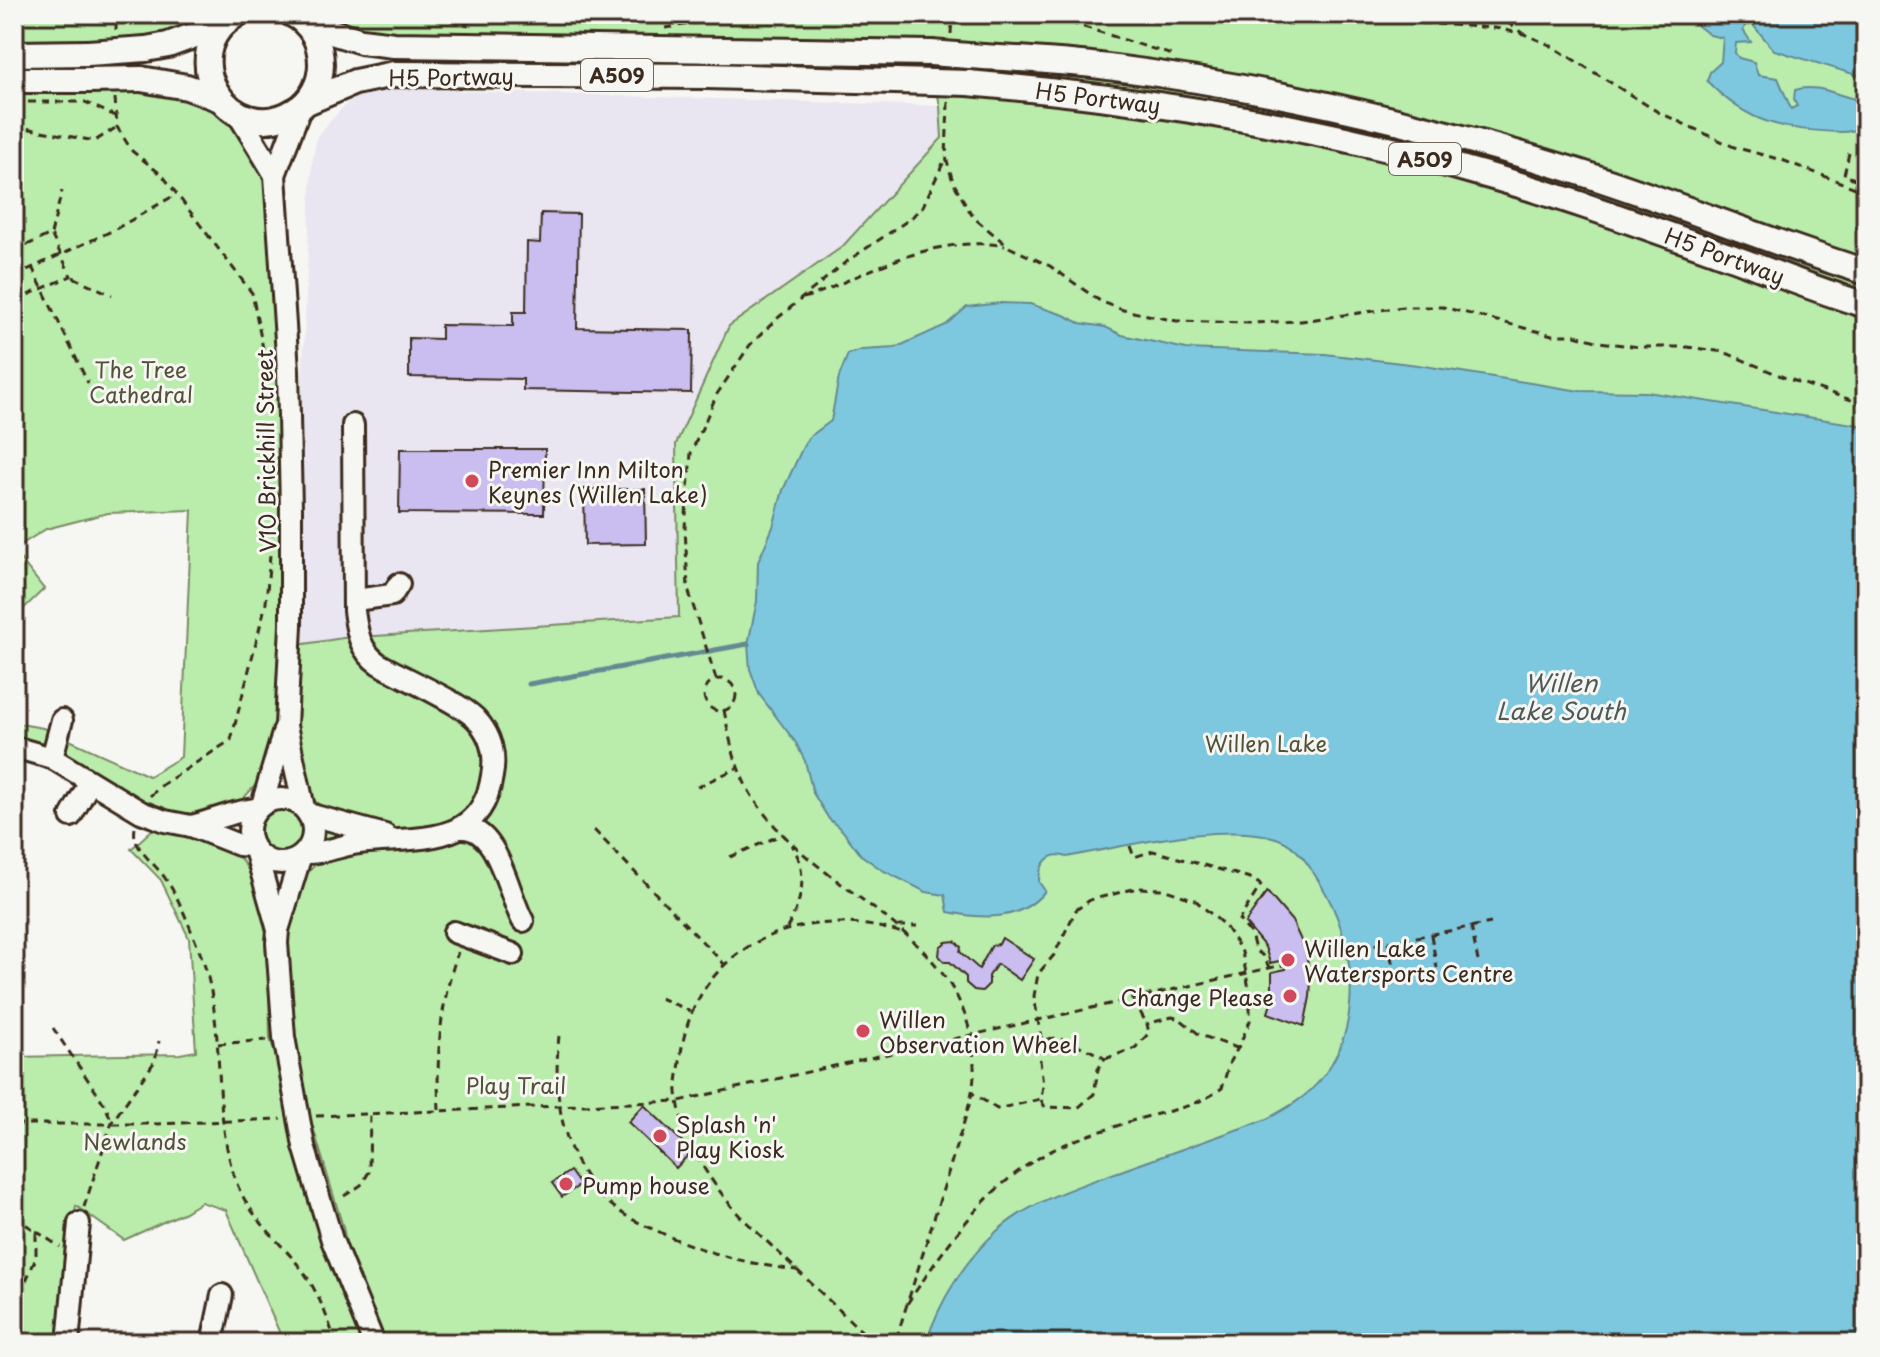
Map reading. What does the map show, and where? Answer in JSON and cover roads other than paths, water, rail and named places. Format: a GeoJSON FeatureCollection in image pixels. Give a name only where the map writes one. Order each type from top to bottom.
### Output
{"type":"FeatureCollection","features":[{"type":"Feature","properties":{"kind":"main road","name":"H5 Portway"},"geometry":{"type":"LineString","coordinates":[[298,17],[361,41],[394,45],[931,53],[1089,65],[1157,74],[1289,96],[1397,121],[1571,169],[1866,272]]}},
{"type":"Feature","properties":{"kind":"main road","name":"A509"},"geometry":{"type":"LineString","coordinates":[[14,80],[141,79],[187,87],[253,119],[270,120],[286,116],[303,106],[316,88],[321,72],[321,55],[316,38],[298,17]]}},
{"type":"Feature","properties":{"kind":"main road"},"geometry":{"type":"LineString","coordinates":[[14,54],[146,49],[168,45],[230,18]]}},
{"type":"Feature","properties":{"kind":"main road"},"geometry":{"type":"LineString","coordinates":[[229,107],[210,78],[208,54],[213,38],[230,18]]}},
{"type":"Feature","properties":{"kind":"main road","name":"H5 Portway"},"geometry":{"type":"LineString","coordinates":[[303,106],[355,82],[394,74],[707,76],[968,83],[1149,102],[1293,127],[1403,153],[1561,198],[1866,305]]}},
{"type":"Feature","properties":{"kind":"street","name":"V10 Brickhill Street"},"geometry":{"type":"LineString","coordinates":[[260,807],[286,726],[291,625],[288,370],[275,175],[303,106]]}},
{"type":"Feature","properties":{"kind":"street","name":"V10 Brickhill Street"},"geometry":{"type":"LineString","coordinates":[[229,107],[275,175]]}},
{"type":"Feature","properties":{"kind":"street"},"geometry":{"type":"LineString","coordinates":[[14,747],[52,758],[141,812],[254,849],[272,863],[291,862],[303,856],[358,843],[424,839],[461,828],[477,816],[490,788],[494,764],[490,743],[472,716],[371,659],[356,629],[353,425]]}},
{"type":"Feature","properties":{"kind":"street"},"geometry":{"type":"LineString","coordinates":[[355,600],[392,595],[399,584]]}},
{"type":"Feature","properties":{"kind":"street"},"geometry":{"type":"LineString","coordinates":[[52,758],[62,720]]}},
{"type":"Feature","properties":{"kind":"street","name":"V10 Brickhill Street"},"geometry":{"type":"LineString","coordinates":[[286,726],[306,811]]}},
{"type":"Feature","properties":{"kind":"street"},"geometry":{"type":"LineString","coordinates":[[71,816],[90,782]]}},
{"type":"Feature","properties":{"kind":"street"},"geometry":{"type":"LineString","coordinates":[[191,826],[284,799],[306,811],[367,832],[405,839]]}},
{"type":"Feature","properties":{"kind":"street"},"geometry":{"type":"LineString","coordinates":[[260,807],[248,830],[278,930],[284,1037],[304,1146],[332,1240],[374,1343]]}},
{"type":"Feature","properties":{"kind":"street"},"geometry":{"type":"LineString","coordinates":[[278,930],[303,856],[313,838],[314,830],[306,811]]}},
{"type":"Feature","properties":{"kind":"street"},"geometry":{"type":"LineString","coordinates":[[461,828],[474,829],[489,840],[522,911]]}},
{"type":"Feature","properties":{"kind":"street"},"geometry":{"type":"LineString","coordinates":[[459,934],[513,954]]}},
{"type":"Feature","properties":{"kind":"street"},"geometry":{"type":"LineString","coordinates":[[68,1343],[79,1223]]}},
{"type":"Feature","properties":{"kind":"street"},"geometry":{"type":"LineString","coordinates":[[212,1343],[222,1295]]}},
{"type":"Feature","properties":{"kind":"water"},"geometry":{"type":"Polygon","coordinates":[[[1695,14],[1866,14],[1866,78],[1774,50],[1753,25],[1746,25],[1743,30],[1751,42],[1736,43],[1735,53],[1739,58],[1754,62],[1758,75],[1778,78],[1791,109],[1797,106],[1795,90],[1804,88],[1822,89],[1866,101],[1866,130],[1842,132],[1785,127],[1753,116],[1738,107],[1707,81],[1710,72],[1721,62],[1723,38],[1710,35],[1698,26],[1695,14]]]}},
{"type":"Feature","properties":{"kind":"water","name":"Willen Lake South"},"geometry":{"type":"Polygon","coordinates":[[[1000,303],[1030,304],[1080,323],[1186,349],[1325,354],[1418,365],[1580,391],[1647,392],[1866,426],[1866,1343],[926,1343],[954,1282],[997,1231],[1027,1210],[1060,1194],[1267,1119],[1289,1106],[1321,1079],[1335,1057],[1345,1033],[1350,1007],[1348,955],[1332,905],[1308,864],[1286,842],[1258,834],[1232,832],[1174,837],[1067,857],[1050,857],[1041,870],[1039,882],[1045,891],[1024,908],[987,917],[948,912],[945,895],[926,892],[882,870],[861,855],[842,830],[829,819],[813,793],[805,761],[796,743],[759,694],[750,669],[748,644],[757,601],[758,562],[773,527],[783,490],[802,449],[808,438],[831,421],[839,377],[848,354],[895,348],[946,325],[967,307],[1000,303]]]}},
{"type":"Feature","properties":{"kind":"waterway"},"geometry":{"type":"LineString","coordinates":[[529,684],[748,644]]}},
{"type":"Feature","properties":{"kind":"place","name":"Premier Inn Milton Keynes (Willen Lake)"},"geometry":{"type":"Point","coordinates":[472,481]}},
{"type":"Feature","properties":{"kind":"place","name":"Willen Lake Watersports Centre"},"geometry":{"type":"Point","coordinates":[1288,960]}},
{"type":"Feature","properties":{"kind":"place","name":"Change Please"},"geometry":{"type":"Point","coordinates":[1290,996]}},
{"type":"Feature","properties":{"kind":"place","name":"Willen Observation Wheel"},"geometry":{"type":"Point","coordinates":[863,1031]}},
{"type":"Feature","properties":{"kind":"place","name":"Splash 'n' Play Kiosk"},"geometry":{"type":"Point","coordinates":[660,1136]}},
{"type":"Feature","properties":{"kind":"place","name":"Pump house"},"geometry":{"type":"Point","coordinates":[566,1184]}},
{"type":"Feature","properties":{"kind":"park label","name":"The Tree Cathedral"},"geometry":{"type":"Point","coordinates":[141,380]}},
{"type":"Feature","properties":{"kind":"park label","name":"Willen Lake"},"geometry":{"type":"Point","coordinates":[1266,742]}},
{"type":"Feature","properties":{"kind":"park label","name":"Play Trail"},"geometry":{"type":"Point","coordinates":[516,1084]}},
{"type":"Feature","properties":{"kind":"park label","name":"Newlands"},"geometry":{"type":"Point","coordinates":[135,1140]}}]}
